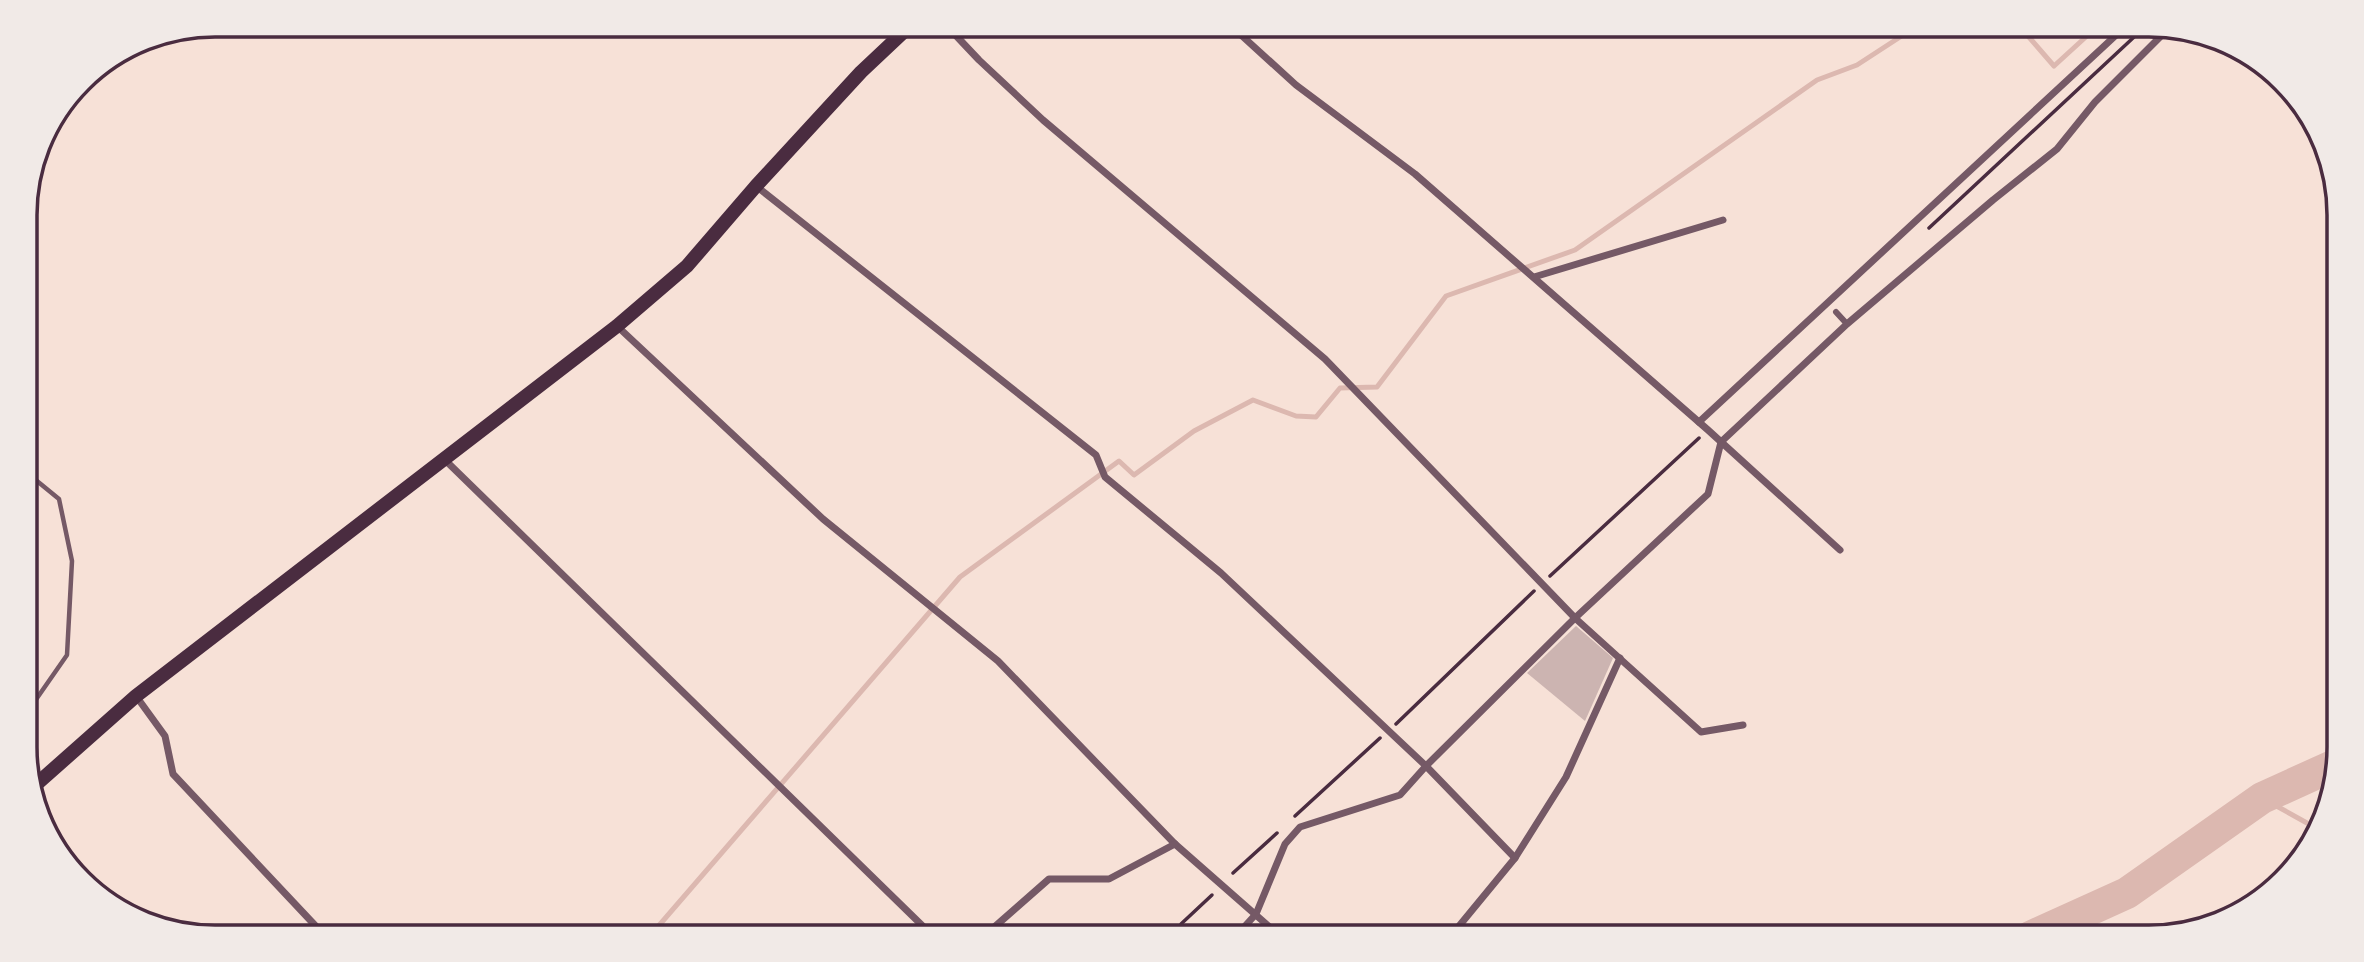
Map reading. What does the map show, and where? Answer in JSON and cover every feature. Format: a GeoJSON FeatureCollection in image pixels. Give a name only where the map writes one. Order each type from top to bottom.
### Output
{"type":"FeatureCollection","features":[{"type":"Feature","properties":{"kind":"main road"},"geometry":{"type":"LineString","coordinates":[[40,781],[136,696],[617,326],[687,266],[861,72],[898,37]]}},
{"type":"Feature","properties":{"kind":"street"},"geometry":{"type":"LineString","coordinates":[[957,37],[1043,120],[1325,359],[1575,618],[1701,732],[1743,725]]}},
{"type":"Feature","properties":{"kind":"street"},"geometry":{"type":"LineString","coordinates":[[1243,37],[1296,85],[1415,174],[1699,422],[1840,550]]}},
{"type":"Feature","properties":{"kind":"street"},"geometry":{"type":"LineString","coordinates":[[1699,422],[2114,37]]}},
{"type":"Feature","properties":{"kind":"street"},"geometry":{"type":"LineString","coordinates":[[1246,925],[1256,914],[1285,844],[1300,827],[1400,795],[1575,618],[1708,494],[1721,442],[1847,324],[2057,149],[2095,102],[2160,37]]}},
{"type":"Feature","properties":{"kind":"street"},"geometry":{"type":"LineString","coordinates":[[756,186],[1096,455],[1105,477],[1221,573],[1426,766],[1515,858]]}},
{"type":"Feature","properties":{"kind":"street"},"geometry":{"type":"LineString","coordinates":[[1534,277],[1723,220]]}},
{"type":"Feature","properties":{"kind":"street"},"geometry":{"type":"LineString","coordinates":[[1836,312],[1847,324]]}},
{"type":"Feature","properties":{"kind":"street"},"geometry":{"type":"LineString","coordinates":[[617,326],[823,520],[998,661],[1175,844],[1268,925]]}},
{"type":"Feature","properties":{"kind":"street"},"geometry":{"type":"LineString","coordinates":[[443,458],[922,925]]}},
{"type":"Feature","properties":{"kind":"street"},"geometry":{"type":"LineString","coordinates":[[1460,925],[1515,858],[1566,778],[1620,658]]}},
{"type":"Feature","properties":{"kind":"street"},"geometry":{"type":"LineString","coordinates":[[136,696],[165,736],[173,775],[315,925]]}},
{"type":"Feature","properties":{"kind":"street"},"geometry":{"type":"LineString","coordinates":[[997,925],[1049,879],[1109,879],[1175,844]]}},
{"type":"Feature","properties":{"kind":"lane"},"geometry":{"type":"LineString","coordinates":[[37,481],[59,499],[72,561],[67,655],[37,698]]}},
{"type":"Feature","properties":{"kind":"path"},"geometry":{"type":"LineString","coordinates":[[1928,229],[2134,37]]}},
{"type":"Feature","properties":{"kind":"path"},"geometry":{"type":"LineString","coordinates":[[1291,820],[1708,430]]}},
{"type":"Feature","properties":{"kind":"path"},"geometry":{"type":"LineString","coordinates":[[1233,873],[1281,829]]}},
{"type":"Feature","properties":{"kind":"path"},"geometry":{"type":"LineString","coordinates":[[1180,925],[1212,895]]}},
{"type":"Feature","properties":{"kind":"building"},"geometry":{"type":"Polygon","coordinates":[[[1576,626],[1613,658],[1585,721],[1527,673],[1576,626]]]}},
{"type":"Feature","properties":{"kind":"waterway"},"geometry":{"type":"LineString","coordinates":[[659,925],[960,577],[1119,461],[1134,475],[1194,431],[1253,400],[1296,416],[1316,417],[1340,388],[1377,387],[1446,296],[1575,250],[1817,80],[1857,65],[1900,37]]}},
{"type":"Feature","properties":{"kind":"waterway"},"geometry":{"type":"LineString","coordinates":[[2029,37],[2054,66],[2086,37]]}},
{"type":"Feature","properties":{"kind":"waterway"},"geometry":{"type":"LineString","coordinates":[[2056,925],[2127,893],[2262,798],[2326,769]]}},
{"type":"Feature","properties":{"kind":"waterway"},"geometry":{"type":"LineString","coordinates":[[2262,798],[2309,824]]}}]}
